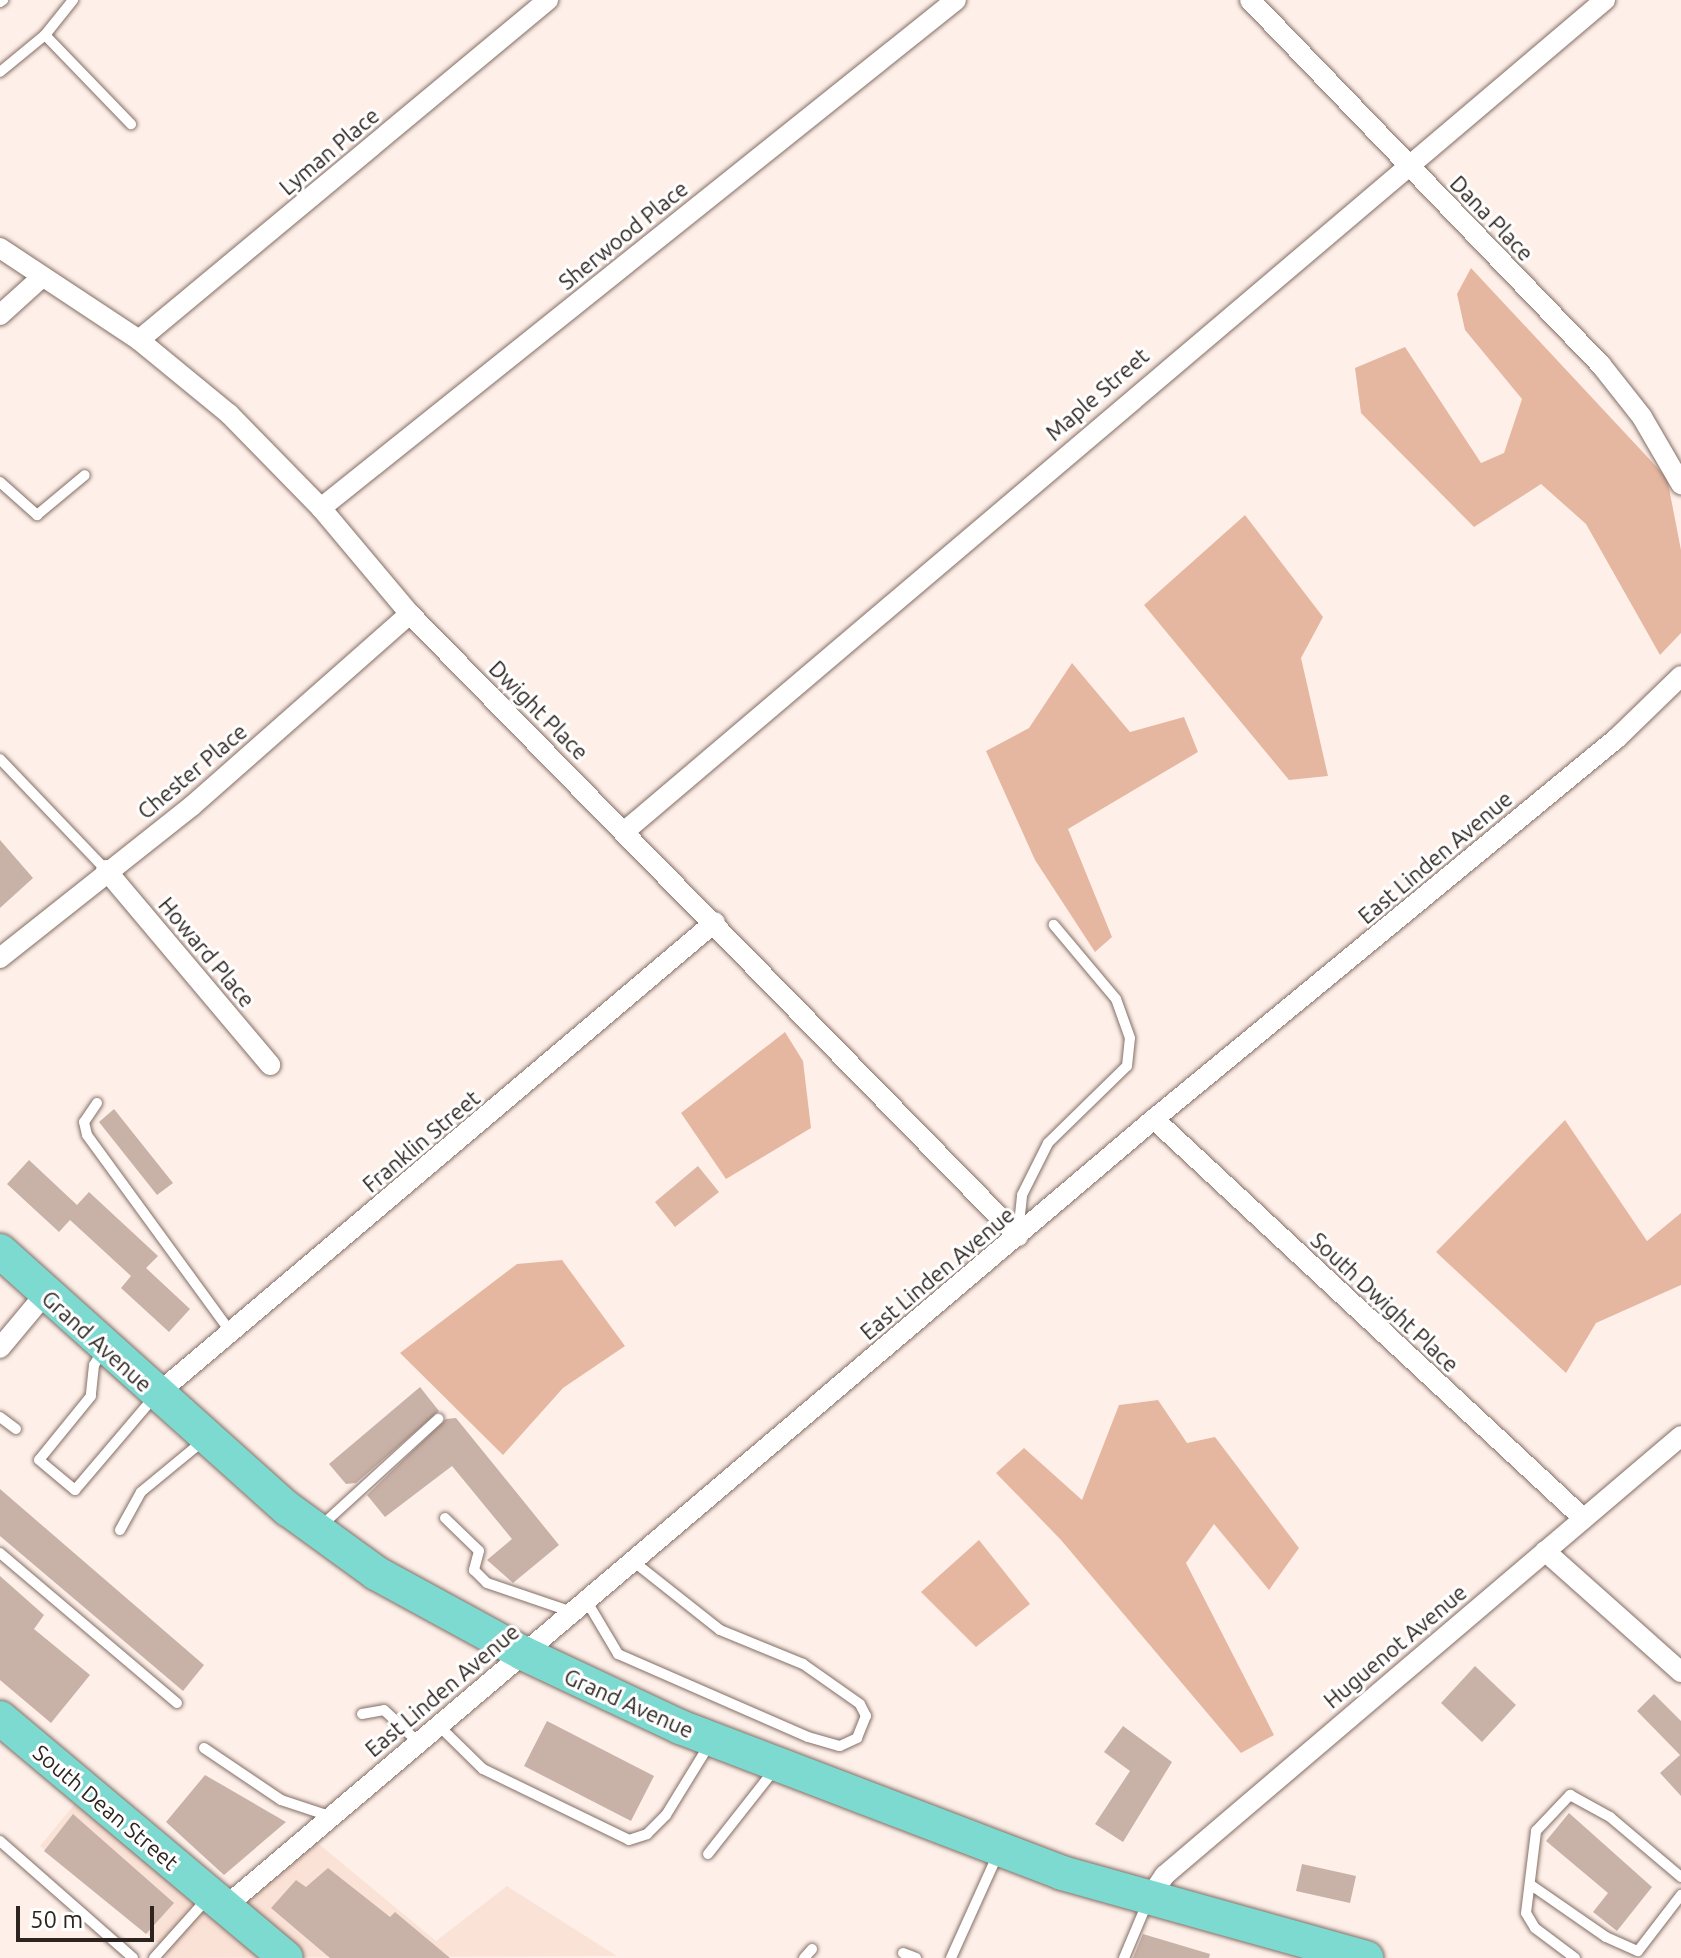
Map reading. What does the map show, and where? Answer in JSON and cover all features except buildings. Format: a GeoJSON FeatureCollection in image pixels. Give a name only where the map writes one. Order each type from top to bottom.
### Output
{"type":"FeatureCollection","features":[{"type":"Feature","properties":{"kind":"main road","name":"Grand Avenue"},"geometry":{"type":"LineString","coordinates":[[0,1251],[156,1395],[317,1531],[376,1573],[523,1653],[711,1740],[1000,1849],[1148,1900],[1315,1952],[1366,1958]]}},
{"type":"Feature","properties":{"kind":"main road","name":"South Dean Street"},"geometry":{"type":"LineString","coordinates":[[1,1721],[218,1901],[270,1953]]}},
{"type":"Feature","properties":{"kind":"street","name":"Lyman Place"},"geometry":{"type":"LineString","coordinates":[[139,340],[548,0]]}},
{"type":"Feature","properties":{"kind":"street","name":"Sherwood Place"},"geometry":{"type":"LineString","coordinates":[[321,508],[956,0]]}},
{"type":"Feature","properties":{"kind":"street","name":"Dana Place"},"geometry":{"type":"LineString","coordinates":[[1250,0],[1601,365],[1642,417],[1681,484]]}},
{"type":"Feature","properties":{"kind":"street"},"geometry":{"type":"LineString","coordinates":[[1570,0],[1585,16]]}},
{"type":"Feature","properties":{"kind":"street","name":"Maple Street"},"geometry":{"type":"LineString","coordinates":[[625,831],[1605,0]]}},
{"type":"Feature","properties":{"kind":"street","name":"Dwight Place"},"geometry":{"type":"LineString","coordinates":[[0,248],[139,340],[229,414],[321,508],[410,614],[715,922],[1018,1236]]}},
{"type":"Feature","properties":{"kind":"street"},"geometry":{"type":"LineString","coordinates":[[0,315],[41,278]]}},
{"type":"Feature","properties":{"kind":"street","name":"Chester Place"},"geometry":{"type":"LineString","coordinates":[[0,958],[106,870],[192,806],[410,614]]}},
{"type":"Feature","properties":{"kind":"street","name":"East Linden Avenue"},"geometry":{"type":"LineString","coordinates":[[218,1901],[329,1816],[418,1742],[1154,1119],[1617,738],[1681,676]]}},
{"type":"Feature","properties":{"kind":"street","name":"Howard Place"},"geometry":{"type":"LineString","coordinates":[[106,870],[270,1065]]}},
{"type":"Feature","properties":{"kind":"street","name":"Franklin Street"},"geometry":{"type":"LineString","coordinates":[[156,1395],[715,922]]}},
{"type":"Feature","properties":{"kind":"street","name":"South Dwight Place"},"geometry":{"type":"LineString","coordinates":[[1154,1119],[1584,1519]]}},
{"type":"Feature","properties":{"kind":"street"},"geometry":{"type":"LineString","coordinates":[[0,1348],[45,1294]]}},
{"type":"Feature","properties":{"kind":"street","name":"Huguenot Avenue"},"geometry":{"type":"LineString","coordinates":[[1148,1900],[1165,1875],[1681,1436]]}},
{"type":"Feature","properties":{"kind":"street"},"geometry":{"type":"LineString","coordinates":[[1545,1551],[1681,1672]]}},
{"type":"Feature","properties":{"kind":"lane"},"geometry":{"type":"LineString","coordinates":[[0,72],[45,35],[73,0]]}},
{"type":"Feature","properties":{"kind":"lane"},"geometry":{"type":"LineString","coordinates":[[45,35],[131,124]]}},
{"type":"Feature","properties":{"kind":"lane"},"geometry":{"type":"LineString","coordinates":[[0,482],[37,515],[85,475]]}},
{"type":"Feature","properties":{"kind":"lane"},"geometry":{"type":"LineString","coordinates":[[0,759],[106,870]]}},
{"type":"Feature","properties":{"kind":"lane"},"geometry":{"type":"LineString","coordinates":[[1018,1236],[1022,1195],[1048,1143],[1127,1066],[1130,1038],[1116,999],[1054,925]]}},
{"type":"Feature","properties":{"kind":"lane"},"geometry":{"type":"LineString","coordinates":[[97,1103],[84,1122],[87,1135],[230,1331]]}},
{"type":"Feature","properties":{"kind":"lane"},"geometry":{"type":"LineString","coordinates":[[104,1348],[94,1365],[91,1396],[39,1460],[75,1490],[156,1395]]}},
{"type":"Feature","properties":{"kind":"lane"},"geometry":{"type":"LineString","coordinates":[[0,1417],[16,1429]]}},
{"type":"Feature","properties":{"kind":"lane"},"geometry":{"type":"LineString","coordinates":[[317,1531],[438,1419]]}},
{"type":"Feature","properties":{"kind":"lane"},"geometry":{"type":"LineString","coordinates":[[120,1530],[141,1492],[205,1438]]}},
{"type":"Feature","properties":{"kind":"lane"},"geometry":{"type":"LineString","coordinates":[[445,1518],[479,1551],[474,1570],[487,1583],[579,1606],[618,1654],[808,1737],[840,1746],[857,1738],[866,1716],[860,1704],[803,1664],[720,1630],[633,1561]]}},
{"type":"Feature","properties":{"kind":"lane"},"geometry":{"type":"LineString","coordinates":[[0,1553],[177,1703]]}},
{"type":"Feature","properties":{"kind":"lane"},"geometry":{"type":"LineString","coordinates":[[362,1714],[384,1710],[418,1742]]}},
{"type":"Feature","properties":{"kind":"lane"},"geometry":{"type":"LineString","coordinates":[[438,1725],[483,1769],[629,1840],[647,1834],[666,1815],[711,1740]]}},
{"type":"Feature","properties":{"kind":"lane"},"geometry":{"type":"LineString","coordinates":[[204,1748],[281,1800],[329,1816]]}},
{"type":"Feature","properties":{"kind":"lane"},"geometry":{"type":"LineString","coordinates":[[708,1854],[777,1765]]}},
{"type":"Feature","properties":{"kind":"lane"},"geometry":{"type":"LineString","coordinates":[[1575,1958],[1535,1928],[1526,1913],[1536,1831],[1570,1795],[1610,1817],[1681,1877]]}},
{"type":"Feature","properties":{"kind":"lane"},"geometry":{"type":"LineString","coordinates":[[0,1841],[133,1958]]}},
{"type":"Feature","properties":{"kind":"lane"},"geometry":{"type":"LineString","coordinates":[[951,1958],[1000,1849]]}},
{"type":"Feature","properties":{"kind":"lane"},"geometry":{"type":"LineString","coordinates":[[1531,1885],[1606,1937],[1638,1951],[1681,1895]]}},
{"type":"Feature","properties":{"kind":"lane"},"geometry":{"type":"LineString","coordinates":[[1124,1958],[1148,1900]]}},
{"type":"Feature","properties":{"kind":"lane"},"geometry":{"type":"LineString","coordinates":[[154,1958],[218,1901]]}},
{"type":"Feature","properties":{"kind":"lane"},"geometry":{"type":"LineString","coordinates":[[903,1953],[916,1958]]}},
{"type":"Feature","properties":{"kind":"shaded area"},"geometry":{"type":"Polygon","coordinates":[[[1471,268],[1667,478],[1681,550],[1681,633],[1660,655],[1586,524],[1541,484],[1474,527],[1361,413],[1355,368],[1405,347],[1481,463],[1504,453],[1522,399],[1465,330],[1457,294],[1471,268]]]}},
{"type":"Feature","properties":{"kind":"shaded area"},"geometry":{"type":"Polygon","coordinates":[[[1245,515],[1323,617],[1301,658],[1328,776],[1289,780],[1144,605],[1245,515]]]}},
{"type":"Feature","properties":{"kind":"shaded area"},"geometry":{"type":"Polygon","coordinates":[[[1072,663],[1130,732],[1184,717],[1198,752],[1068,829],[1112,937],[1095,952],[1035,860],[986,751],[1029,728],[1072,663]]]}},
{"type":"Feature","properties":{"kind":"shaded area"},"geometry":{"type":"Polygon","coordinates":[[[785,1032],[803,1061],[811,1128],[726,1179],[681,1113],[785,1032]]]}},
{"type":"Feature","properties":{"kind":"shaded area"},"geometry":{"type":"Polygon","coordinates":[[[1565,1120],[1647,1241],[1681,1213],[1681,1285],[1596,1323],[1566,1373],[1436,1252],[1565,1120]]]}},
{"type":"Feature","properties":{"kind":"shaded area"},"geometry":{"type":"Polygon","coordinates":[[[698,1166],[719,1192],[675,1227],[655,1202],[698,1166]]]}},
{"type":"Feature","properties":{"kind":"shaded area"},"geometry":{"type":"Polygon","coordinates":[[[562,1260],[625,1346],[563,1388],[503,1455],[400,1353],[517,1264],[562,1260]]]}},
{"type":"Feature","properties":{"kind":"shaded area"},"geometry":{"type":"Polygon","coordinates":[[[1158,1400],[1187,1443],[1215,1437],[1299,1548],[1269,1590],[1214,1524],[1186,1563],[1274,1735],[1241,1753],[1061,1540],[996,1473],[1024,1448],[1082,1500],[1119,1405],[1158,1400]]]}},
{"type":"Feature","properties":{"kind":"shaded area"},"geometry":{"type":"Polygon","coordinates":[[[979,1540],[1030,1604],[976,1647],[921,1592],[979,1540]]]}},
{"type":"Feature","properties":{"kind":"shaded area"},"geometry":{"type":"Polygon","coordinates":[[[88,1788],[226,1904],[308,1835],[436,1941],[507,1886],[617,1956],[164,1958],[169,1952],[40,1846],[88,1788]]]}}]}
